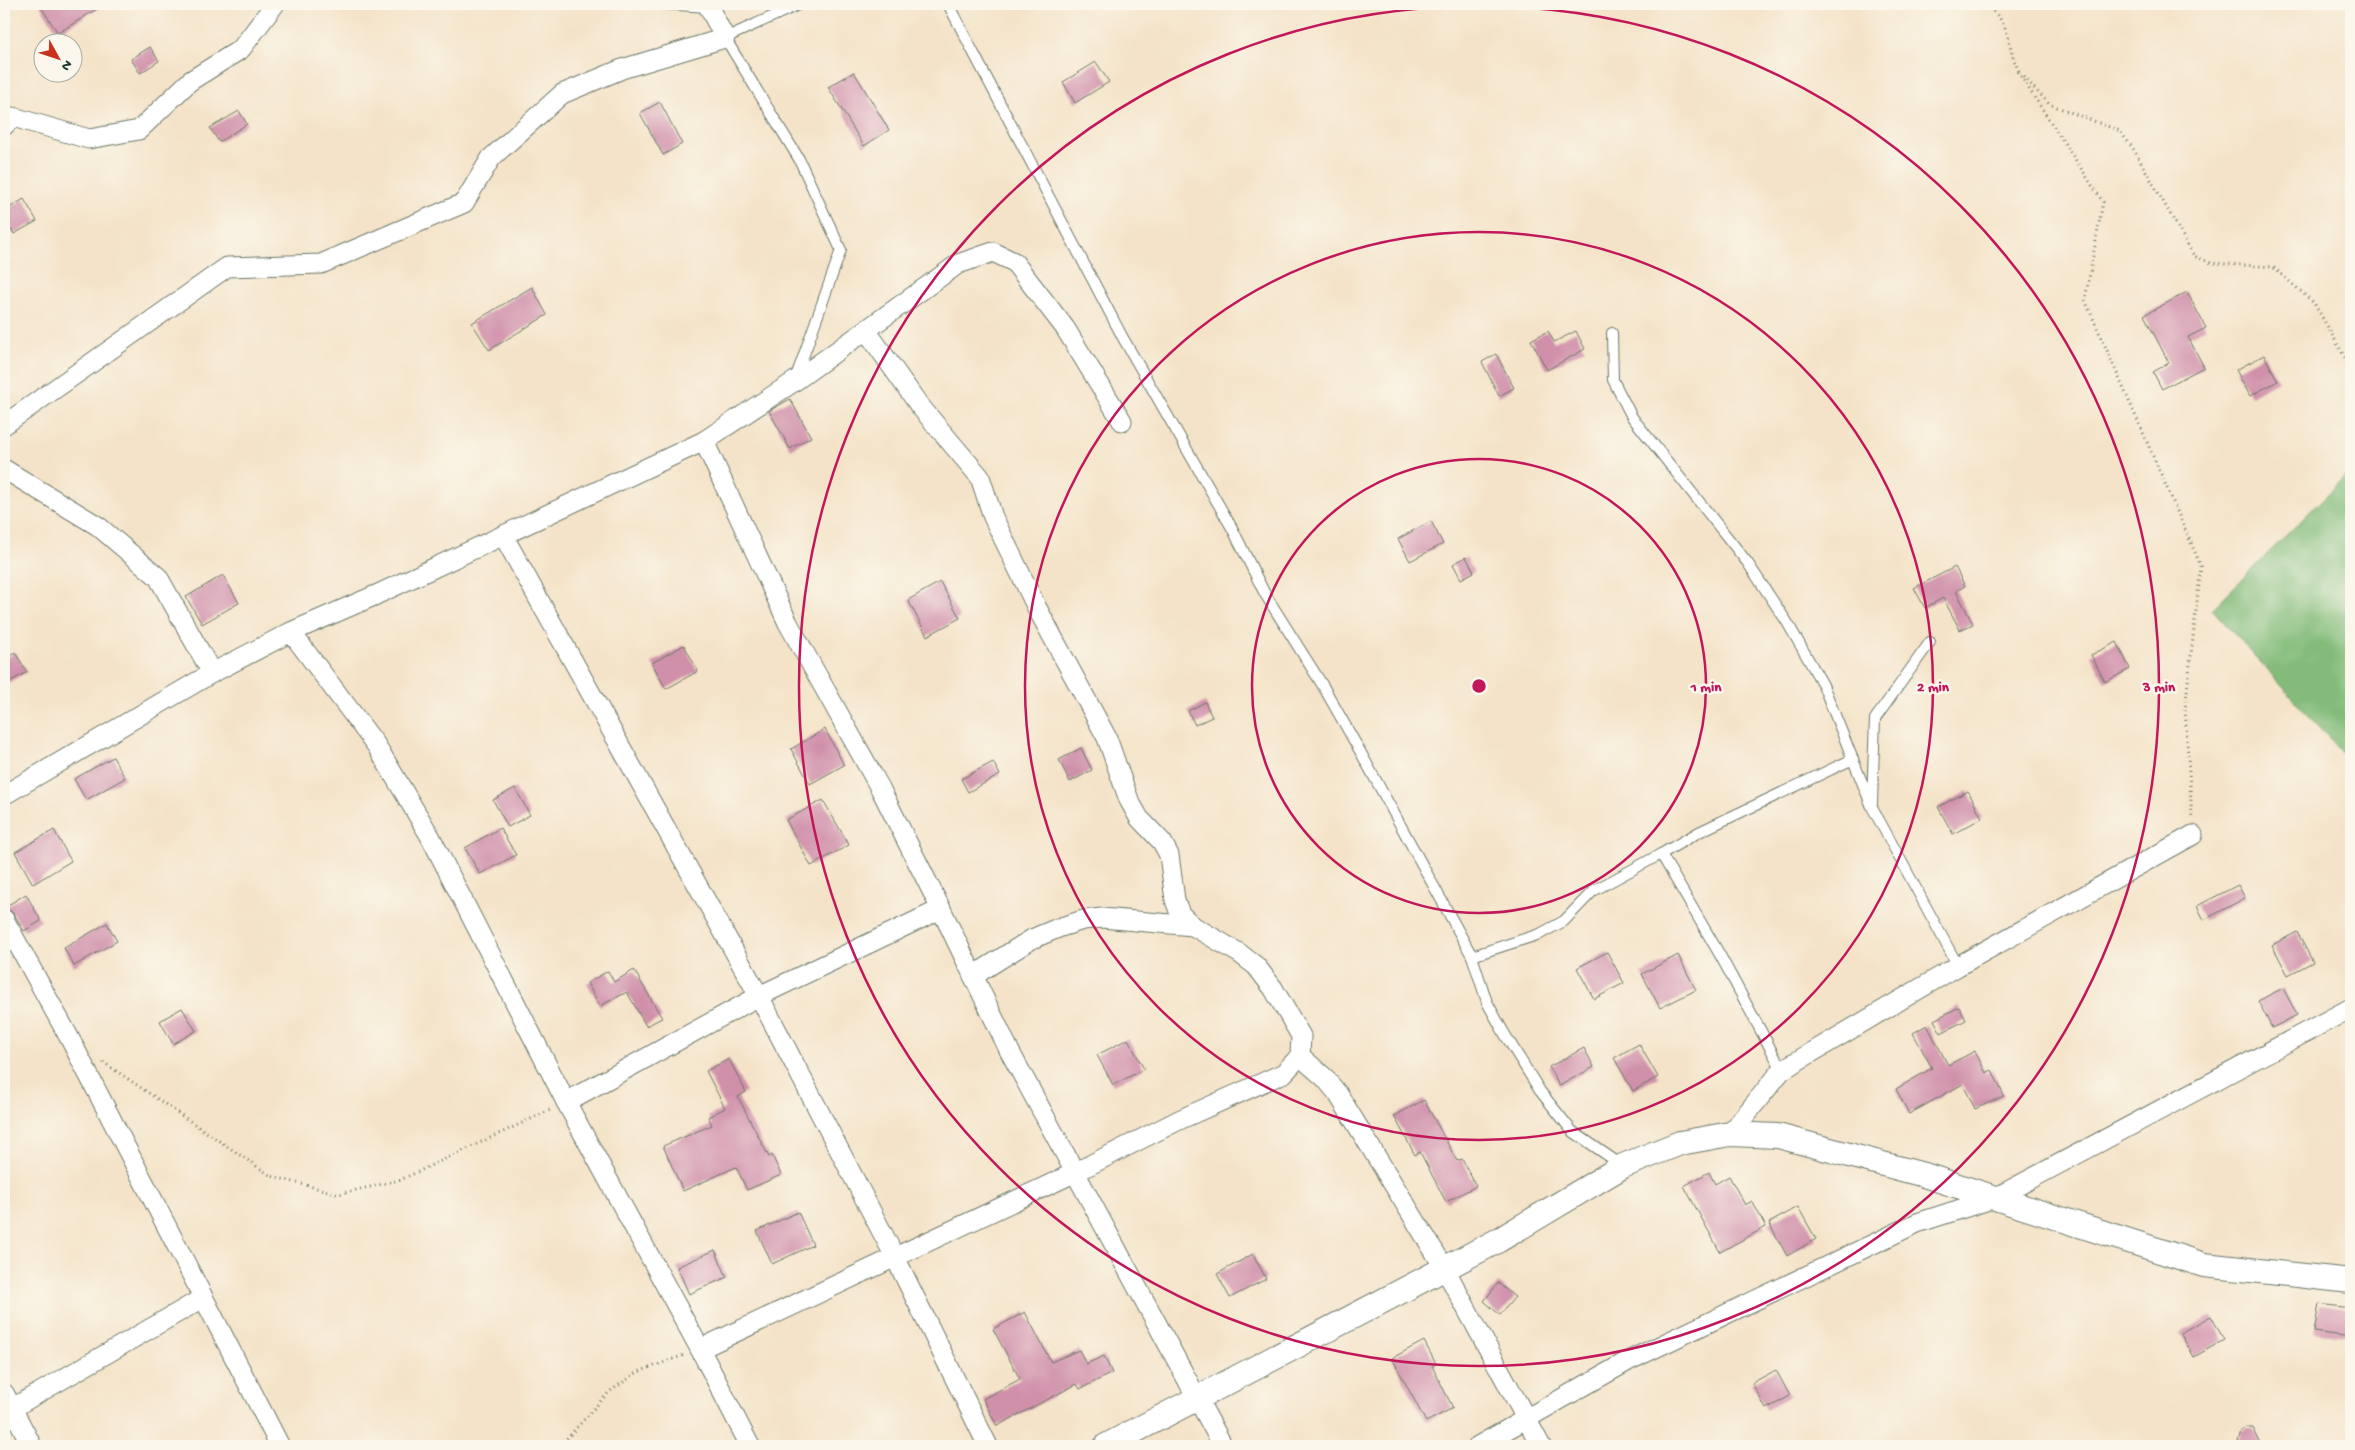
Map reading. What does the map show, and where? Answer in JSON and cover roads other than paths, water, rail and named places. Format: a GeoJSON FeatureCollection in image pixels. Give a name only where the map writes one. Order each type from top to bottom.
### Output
{"type":"FeatureCollection","features":[{"type":"Feature","properties":{"kind":"street"},"geometry":{"type":"LineString","coordinates":[[4,126],[13,117],[89,139],[139,130],[190,81],[241,49],[275,4]]}},
{"type":"Feature","properties":{"kind":"street"},"geometry":{"type":"LineString","coordinates":[[4,425],[227,267],[321,264],[464,203],[491,158],[562,94],[622,69],[725,38],[708,5]]}},
{"type":"Feature","properties":{"kind":"street"},"geometry":{"type":"LineString","coordinates":[[4,795],[212,673],[291,632],[376,595],[704,441],[795,381],[958,264],[993,252],[1014,262],[1065,328],[1122,421]]}},
{"type":"Feature","properties":{"kind":"street"},"geometry":{"type":"LineString","coordinates":[[700,1349],[1076,1172],[1179,1120],[1284,1073],[1300,1056],[1302,1036],[1273,988],[1256,966],[1239,953],[1193,926],[1180,914],[1174,900],[1169,855],[1162,842],[1139,818],[1129,800],[1107,738],[1037,608],[993,516],[980,477],[919,405],[866,330]]}},
{"type":"Feature","properties":{"kind":"street"},"geometry":{"type":"LineString","coordinates":[[704,441],[788,623],[880,788],[1037,1104],[1076,1172],[1223,1446]]}},
{"type":"Feature","properties":{"kind":"street"},"geometry":{"type":"LineString","coordinates":[[4,469],[98,526],[158,576],[212,673]]}},
{"type":"Feature","properties":{"kind":"street"},"geometry":{"type":"LineString","coordinates":[[503,535],[759,996],[895,1257],[988,1446]]}},
{"type":"Feature","properties":{"kind":"street"},"geometry":{"type":"LineString","coordinates":[[291,632],[376,745],[430,836],[566,1102],[700,1349],[750,1446]]}},
{"type":"Feature","properties":{"kind":"street"},"geometry":{"type":"LineString","coordinates":[[1730,1134],[1782,1070],[1958,966],[2193,835]]}},
{"type":"Feature","properties":{"kind":"street"},"geometry":{"type":"LineString","coordinates":[[566,1102],[759,996],[941,909]]}},
{"type":"Feature","properties":{"kind":"street"},"geometry":{"type":"LineString","coordinates":[[973,976],[1032,939],[1083,920],[1102,918],[1193,926]]}},
{"type":"Feature","properties":{"kind":"street"},"geometry":{"type":"LineString","coordinates":[[4,919],[70,1039],[280,1446]]}},
{"type":"Feature","properties":{"kind":"street"},"geometry":{"type":"LineString","coordinates":[[1478,1446],[1628,1361],[1917,1223],[1995,1198],[2351,1008]]}},
{"type":"Feature","properties":{"kind":"street"},"geometry":{"type":"LineString","coordinates":[[1300,1056],[1325,1078],[1338,1094],[1446,1269],[1541,1446]]}},
{"type":"Feature","properties":{"kind":"street"},"geometry":{"type":"LineString","coordinates":[[1106,1446],[1446,1269],[1499,1240],[1623,1166],[1680,1143],[1730,1134],[1778,1136],[1924,1175],[2204,1265],[2351,1281]]}},
{"type":"Feature","properties":{"kind":"street"},"geometry":{"type":"LineString","coordinates":[[32,1446],[6,1405],[203,1298]]}},
{"type":"Feature","properties":{"kind":"lane"},"geometry":{"type":"LineString","coordinates":[[663,4],[708,5]]}},
{"type":"Feature","properties":{"kind":"lane"},"geometry":{"type":"LineString","coordinates":[[795,381],[841,250],[799,159],[725,38],[800,4]]}},
{"type":"Feature","properties":{"kind":"lane"},"geometry":{"type":"LineString","coordinates":[[948,4],[1123,338],[1232,528],[1265,594],[1323,686],[1370,769],[1472,956],[1487,1002],[1496,1018],[1540,1091],[1572,1131],[1623,1166]]}},
{"type":"Feature","properties":{"kind":"lane"},"geometry":{"type":"LineString","coordinates":[[1612,333],[1613,380],[1632,417],[1747,562],[1787,622],[1824,685],[1872,807],[1958,966]]}},
{"type":"Feature","properties":{"kind":"lane"},"geometry":{"type":"LineString","coordinates":[[1872,807],[1875,718],[1930,642]]}},
{"type":"Feature","properties":{"kind":"lane"},"geometry":{"type":"LineString","coordinates":[[1472,956],[1540,934],[1564,921],[1593,891],[1700,832],[1853,759]]}},
{"type":"Feature","properties":{"kind":"lane"},"geometry":{"type":"LineString","coordinates":[[1661,854],[1720,955],[1782,1070]]}}]}
